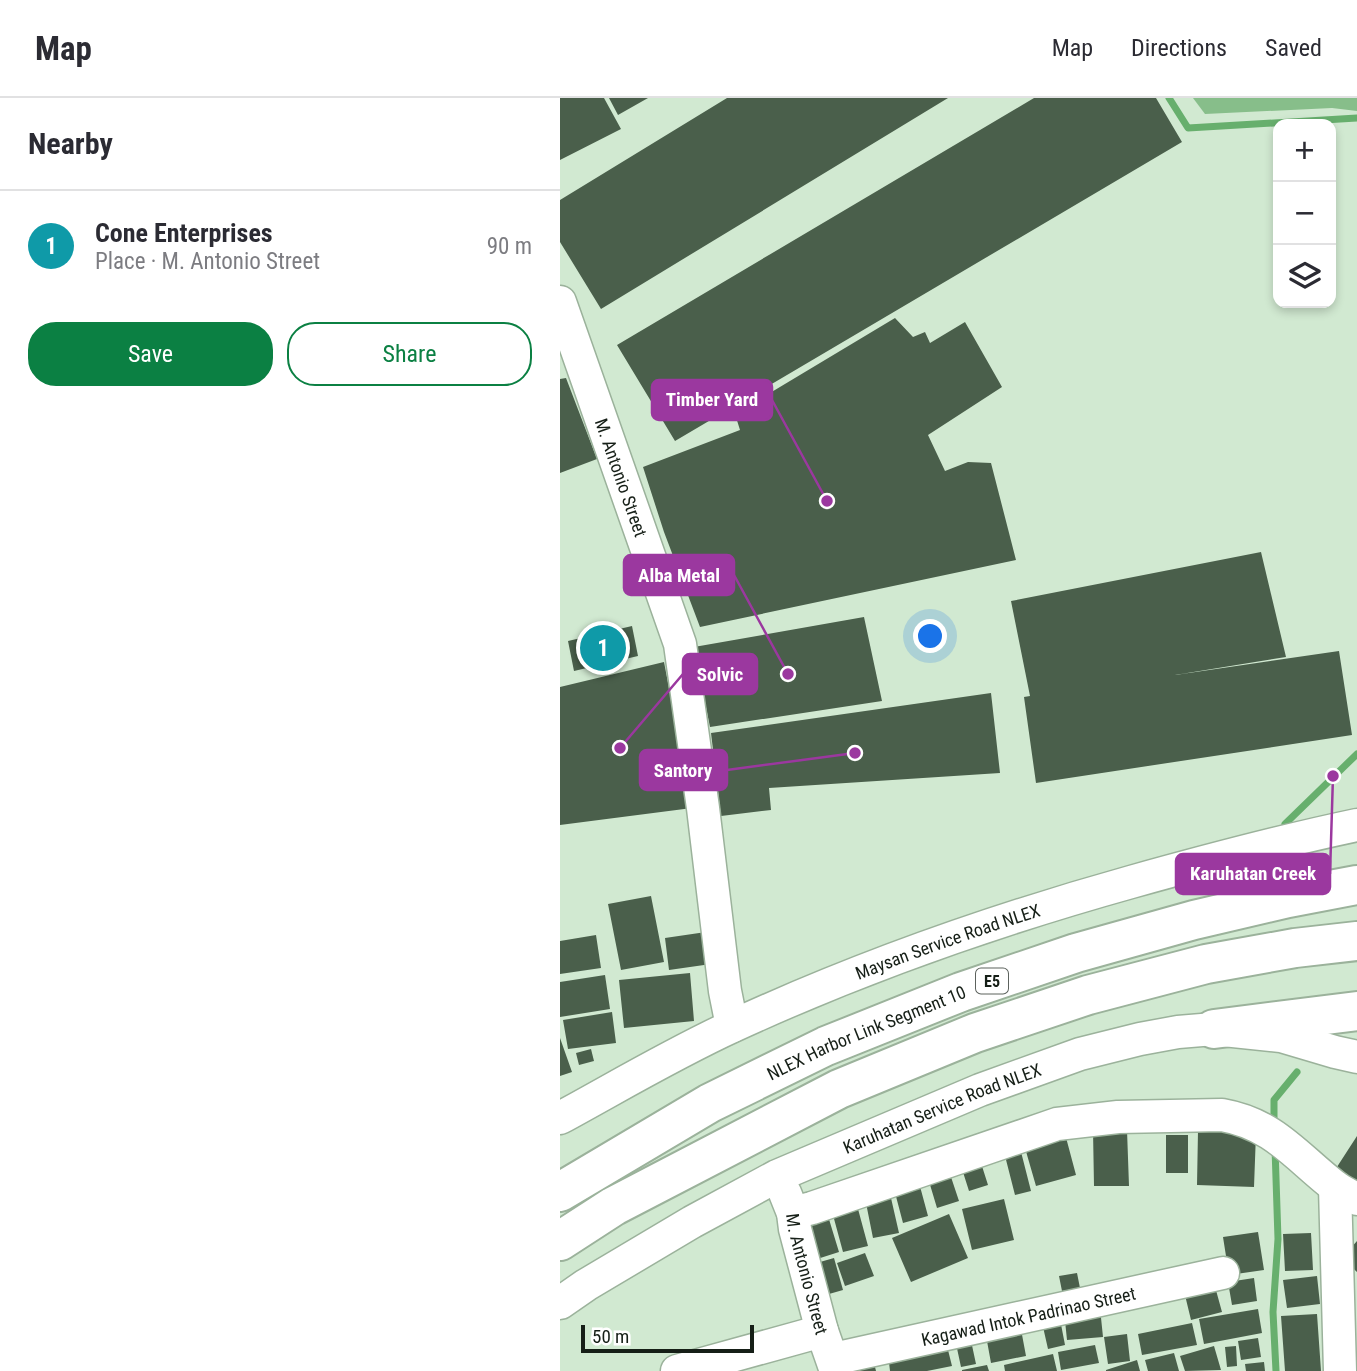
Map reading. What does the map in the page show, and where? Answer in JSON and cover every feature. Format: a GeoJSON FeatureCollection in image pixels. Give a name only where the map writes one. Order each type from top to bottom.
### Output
{"type":"FeatureCollection","features":[{"type":"Feature","properties":{"kind":"highway","name":"NLEX Harbor Link Segment 10"},"geometry":{"type":"LineString","coordinates":[[560,1192],[710,1103],[826,1046],[961,992],[1076,953],[1194,920],[1357,884]]}},
{"type":"Feature","properties":{"kind":"highway"},"geometry":{"type":"LineString","coordinates":[[560,1241],[614,1206],[839,1089],[975,1032],[1088,995],[1206,964],[1295,948],[1357,941]]}},
{"type":"Feature","properties":{"kind":"highway"},"geometry":{"type":"LineString","coordinates":[[1214,1029],[1357,1011]]}},
{"type":"Feature","properties":{"kind":"street","name":"M. Antonio Street"},"geometry":{"type":"LineString","coordinates":[[560,302],[680,644],[725,991],[732,1026]]}},
{"type":"Feature","properties":{"kind":"street","name":"Maysan Service Road NLEX"},"geometry":{"type":"LineString","coordinates":[[560,1118],[732,1026],[945,940],[1061,902],[1211,859],[1357,825]]}},
{"type":"Feature","properties":{"kind":"street","name":"Karuhatan Service Road NLEX"},"geometry":{"type":"LineString","coordinates":[[560,1303],[573,1284],[777,1176],[980,1090],[1080,1054],[1140,1039],[1214,1029],[1281,1036],[1357,1057]]}},
{"type":"Feature","properties":{"kind":"street"},"geometry":{"type":"LineString","coordinates":[[793,1213],[1057,1124],[1118,1116],[1222,1115],[1238,1118],[1277,1137],[1346,1193],[1340,1371]]}},
{"type":"Feature","properties":{"kind":"street","name":"M. Antonio Street"},"geometry":{"type":"LineString","coordinates":[[777,1176],[793,1213],[830,1353]]}},
{"type":"Feature","properties":{"kind":"street","name":"Kagawad Intok Padrinao Street"},"geometry":{"type":"LineString","coordinates":[[677,1371],[830,1353],[1223,1273]]}},
{"type":"Feature","properties":{"kind":"green space"},"geometry":{"type":"Polygon","coordinates":[[[1193,98],[1357,98],[1357,111],[1332,108],[1205,114],[1193,98]]]}},
{"type":"Feature","properties":{"kind":"building"},"geometry":{"type":"Polygon","coordinates":[[[560,98],[604,98],[621,129],[560,160],[560,98]]]}},
{"type":"Feature","properties":{"kind":"building"},"geometry":{"type":"Polygon","coordinates":[[[609,98],[648,98],[618,115],[609,98]]]}},
{"type":"Feature","properties":{"kind":"building"},"geometry":{"type":"Polygon","coordinates":[[[727,98],[948,98],[601,309],[560,242],[560,200],[727,98]]]}},
{"type":"Feature","properties":{"kind":"building"},"geometry":{"type":"Polygon","coordinates":[[[1034,98],[1156,98],[1182,142],[675,441],[617,345],[1034,98]]]}},
{"type":"Feature","properties":{"kind":"building"},"geometry":{"type":"Polygon","coordinates":[[[895,318],[913,337],[925,332],[930,343],[965,322],[1002,387],[928,435],[945,471],[968,462],[991,463],[1016,560],[700,627],[643,467],[740,430],[735,414],[895,318]]]}},
{"type":"Feature","properties":{"kind":"building"},"geometry":{"type":"Polygon","coordinates":[[[566,378],[597,459],[560,473],[560,379],[566,378]]]}},
{"type":"Feature","properties":{"kind":"building"},"geometry":{"type":"Polygon","coordinates":[[[1261,552],[1286,657],[1175,675],[1339,651],[1352,735],[1036,783],[1024,697],[1030,696],[1011,601],[1261,552]]]}},
{"type":"Feature","properties":{"kind":"building"},"geometry":{"type":"Polygon","coordinates":[[[864,617],[882,701],[710,727],[694,647],[864,617]]]}},
{"type":"Feature","properties":{"kind":"building"},"geometry":{"type":"Polygon","coordinates":[[[632,626],[638,656],[574,671],[568,641],[632,626]]]}},
{"type":"Feature","properties":{"kind":"building"},"geometry":{"type":"Polygon","coordinates":[[[664,662],[692,808],[560,825],[560,687],[664,662]]]}},
{"type":"Feature","properties":{"kind":"building"},"geometry":{"type":"Polygon","coordinates":[[[991,693],[1000,773],[769,788],[771,810],[721,816],[711,733],[991,693]]]}},
{"type":"Feature","properties":{"kind":"building"},"geometry":{"type":"Polygon","coordinates":[[[651,896],[664,962],[621,970],[608,904],[651,896]]]}},
{"type":"Feature","properties":{"kind":"building"},"geometry":{"type":"Polygon","coordinates":[[[706,932],[711,964],[669,970],[665,938],[706,932]]]}},
{"type":"Feature","properties":{"kind":"building"},"geometry":{"type":"Polygon","coordinates":[[[596,935],[601,968],[560,974],[560,941],[596,935]]]}},
{"type":"Feature","properties":{"kind":"building"},"geometry":{"type":"Polygon","coordinates":[[[690,973],[694,1021],[624,1028],[619,980],[690,973]]]}},
{"type":"Feature","properties":{"kind":"building"},"geometry":{"type":"Polygon","coordinates":[[[605,975],[610,1009],[560,1017],[560,982],[605,975]]]}},
{"type":"Feature","properties":{"kind":"building"},"geometry":{"type":"Polygon","coordinates":[[[612,1012],[616,1043],[568,1049],[563,1020],[612,1012]]]}},
{"type":"Feature","properties":{"kind":"building"},"geometry":{"type":"Polygon","coordinates":[[[560,1038],[572,1072],[560,1076],[560,1038]]]}},
{"type":"Feature","properties":{"kind":"building"},"geometry":{"type":"Polygon","coordinates":[[[591,1049],[594,1061],[579,1065],[576,1053],[591,1049]]]}},
{"type":"Feature","properties":{"kind":"building"},"geometry":{"type":"Polygon","coordinates":[[[1064,1130],[1076,1175],[1036,1186],[1023,1141],[1064,1130]]]}},
{"type":"Feature","properties":{"kind":"building"},"geometry":{"type":"Polygon","coordinates":[[[1093,1130],[1127,1130],[1129,1186],[1094,1186],[1093,1130]]]}},
{"type":"Feature","properties":{"kind":"building"},"geometry":{"type":"Polygon","coordinates":[[[1198,1131],[1256,1133],[1254,1187],[1197,1185],[1198,1131]]]}},
{"type":"Feature","properties":{"kind":"building"},"geometry":{"type":"Polygon","coordinates":[[[1166,1135],[1188,1135],[1188,1173],[1166,1173],[1166,1135]]]}},
{"type":"Feature","properties":{"kind":"building"},"geometry":{"type":"Polygon","coordinates":[[[1357,1136],[1357,1184],[1335,1170],[1357,1136]]]}},
{"type":"Feature","properties":{"kind":"building"},"geometry":{"type":"Polygon","coordinates":[[[1019,1144],[1031,1191],[1015,1195],[1003,1148],[1019,1144]]]}},
{"type":"Feature","properties":{"kind":"building"},"geometry":{"type":"Polygon","coordinates":[[[981,1163],[988,1185],[969,1191],[962,1169],[981,1163]]]}},
{"type":"Feature","properties":{"kind":"building"},"geometry":{"type":"Polygon","coordinates":[[[949,1171],[959,1201],[937,1208],[928,1178],[949,1171]]]}},
{"type":"Feature","properties":{"kind":"building"},"geometry":{"type":"Polygon","coordinates":[[[918,1179],[928,1216],[903,1223],[893,1185],[918,1179]]]}},
{"type":"Feature","properties":{"kind":"building"},"geometry":{"type":"Polygon","coordinates":[[[891,1198],[899,1233],[873,1238],[866,1203],[891,1198]]]}},
{"type":"Feature","properties":{"kind":"building"},"geometry":{"type":"Polygon","coordinates":[[[1004,1199],[1014,1240],[972,1250],[962,1209],[1004,1199]]]}},
{"type":"Feature","properties":{"kind":"building"},"geometry":{"type":"Polygon","coordinates":[[[858,1209],[868,1246],[843,1252],[833,1215],[858,1209]]]}},
{"type":"Feature","properties":{"kind":"building"},"geometry":{"type":"Polygon","coordinates":[[[949,1214],[968,1258],[911,1282],[892,1238],[949,1214]]]}},
{"type":"Feature","properties":{"kind":"building"},"geometry":{"type":"Polygon","coordinates":[[[828,1216],[839,1252],[814,1260],[803,1224],[828,1216]]]}},
{"type":"Feature","properties":{"kind":"building"},"geometry":{"type":"Polygon","coordinates":[[[1258,1232],[1264,1270],[1229,1275],[1223,1237],[1258,1232]]]}},
{"type":"Feature","properties":{"kind":"building"},"geometry":{"type":"Polygon","coordinates":[[[1311,1233],[1313,1270],[1285,1271],[1283,1234],[1311,1233]]]}},
{"type":"Feature","properties":{"kind":"building"},"geometry":{"type":"Polygon","coordinates":[[[1357,1241],[1357,1272],[1342,1258],[1357,1241]]]}},
{"type":"Feature","properties":{"kind":"building"},"geometry":{"type":"Polygon","coordinates":[[[865,1253],[874,1276],[845,1286],[837,1263],[865,1253]]]}},
{"type":"Feature","properties":{"kind":"building"},"geometry":{"type":"Polygon","coordinates":[[[834,1258],[843,1290],[822,1296],[813,1264],[834,1258]]]}},
{"type":"Feature","properties":{"kind":"building"},"geometry":{"type":"Polygon","coordinates":[[[1077,1273],[1080,1288],[1062,1291],[1059,1276],[1077,1273]]]}},
{"type":"Feature","properties":{"kind":"building"},"geometry":{"type":"Polygon","coordinates":[[[1317,1276],[1320,1304],[1287,1308],[1283,1280],[1317,1276]]]}},
{"type":"Feature","properties":{"kind":"building"},"geometry":{"type":"Polygon","coordinates":[[[1254,1278],[1257,1301],[1232,1305],[1228,1282],[1254,1278]]]}},
{"type":"Feature","properties":{"kind":"building"},"geometry":{"type":"Polygon","coordinates":[[[1214,1283],[1222,1312],[1191,1320],[1184,1291],[1214,1283]]]}},
{"type":"Feature","properties":{"kind":"building"},"geometry":{"type":"Polygon","coordinates":[[[1100,1308],[1103,1337],[1067,1340],[1064,1311],[1100,1308]]]}},
{"type":"Feature","properties":{"kind":"building"},"geometry":{"type":"Polygon","coordinates":[[[1258,1309],[1262,1333],[1204,1344],[1199,1319],[1258,1309]]]}},
{"type":"Feature","properties":{"kind":"building"},"geometry":{"type":"Polygon","coordinates":[[[1059,1314],[1065,1345],[1048,1349],[1041,1318],[1059,1314]]]}},
{"type":"Feature","properties":{"kind":"building"},"geometry":{"type":"Polygon","coordinates":[[[1317,1314],[1321,1371],[1285,1371],[1281,1316],[1317,1314]]]}},
{"type":"Feature","properties":{"kind":"building"},"geometry":{"type":"Polygon","coordinates":[[[1192,1323],[1197,1345],[1142,1355],[1138,1334],[1192,1323]]]}},
{"type":"Feature","properties":{"kind":"building"},"geometry":{"type":"Polygon","coordinates":[[[1020,1324],[1026,1356],[991,1363],[985,1330],[1020,1324]]]}},
{"type":"Feature","properties":{"kind":"building"},"geometry":{"type":"Polygon","coordinates":[[[1127,1334],[1130,1361],[1108,1364],[1104,1337],[1127,1334]]]}},
{"type":"Feature","properties":{"kind":"building"},"geometry":{"type":"Polygon","coordinates":[[[970,1336],[976,1364],[961,1367],[955,1339],[970,1336]]]}},
{"type":"Feature","properties":{"kind":"building"},"geometry":{"type":"Polygon","coordinates":[[[1258,1338],[1261,1357],[1241,1360],[1238,1341],[1258,1338]]]}},
{"type":"Feature","properties":{"kind":"building"},"geometry":{"type":"Polygon","coordinates":[[[946,1342],[952,1366],[927,1371],[890,1371],[888,1354],[946,1342]]]}},
{"type":"Feature","properties":{"kind":"building"},"geometry":{"type":"Polygon","coordinates":[[[1095,1345],[1099,1363],[1061,1370],[1058,1352],[1095,1345]]]}},
{"type":"Feature","properties":{"kind":"building"},"geometry":{"type":"Polygon","coordinates":[[[1214,1346],[1221,1370],[1185,1371],[1180,1356],[1214,1346]]]}},
{"type":"Feature","properties":{"kind":"building"},"geometry":{"type":"Polygon","coordinates":[[[1236,1346],[1237,1366],[1227,1367],[1225,1347],[1236,1346]]]}},
{"type":"Feature","properties":{"kind":"building"},"geometry":{"type":"Polygon","coordinates":[[[871,1351],[876,1371],[853,1371],[849,1356],[871,1351]]]}},
{"type":"Feature","properties":{"kind":"building"},"geometry":{"type":"Polygon","coordinates":[[[1174,1353],[1179,1371],[1148,1371],[1145,1360],[1174,1353]]]}},
{"type":"Feature","properties":{"kind":"building"},"geometry":{"type":"Polygon","coordinates":[[[1053,1354],[1057,1371],[1005,1371],[1004,1365],[1053,1354]]]}},
{"type":"Feature","properties":{"kind":"building"},"geometry":{"type":"Polygon","coordinates":[[[1137,1360],[1140,1371],[1106,1371],[1106,1370],[1137,1360]]]}},
{"type":"Feature","properties":{"kind":"building"},"geometry":{"type":"Polygon","coordinates":[[[1264,1362],[1265,1371],[1246,1371],[1245,1364],[1264,1362]]]}},
{"type":"Feature","properties":{"kind":"building"},"geometry":{"type":"Polygon","coordinates":[[[987,1365],[989,1371],[962,1371],[962,1370],[987,1365]]]}},
{"type":"Feature","properties":{"kind":"waterway"},"geometry":{"type":"LineString","coordinates":[[1169,98],[1188,128],[1357,118]]}},
{"type":"Feature","properties":{"kind":"waterway"},"geometry":{"type":"LineString","coordinates":[[1285,824],[1357,754]]}},
{"type":"Feature","properties":{"kind":"waterway"},"geometry":{"type":"LineString","coordinates":[[1274,1126],[1274,1100],[1297,1072]]}},
{"type":"Feature","properties":{"kind":"waterway"},"geometry":{"type":"LineString","coordinates":[[1275,1148],[1278,1239],[1273,1312],[1276,1371]]}},
{"type":"Feature","properties":{"kind":"place","name":"Timber Yard"},"geometry":{"type":"Point","coordinates":[827,501]}},
{"type":"Feature","properties":{"kind":"place","name":"Cone Enterprises"},"geometry":{"type":"Point","coordinates":[603,648]}},
{"type":"Feature","properties":{"kind":"place","name":"Alba Metal"},"geometry":{"type":"Point","coordinates":[788,674]}},
{"type":"Feature","properties":{"kind":"place","name":"Solvic"},"geometry":{"type":"Point","coordinates":[620,748]}},
{"type":"Feature","properties":{"kind":"place","name":"Santory"},"geometry":{"type":"Point","coordinates":[855,753]}},
{"type":"Feature","properties":{"kind":"place","name":"Karuhatan Creek"},"geometry":{"type":"Point","coordinates":[1333,776]}}]}
